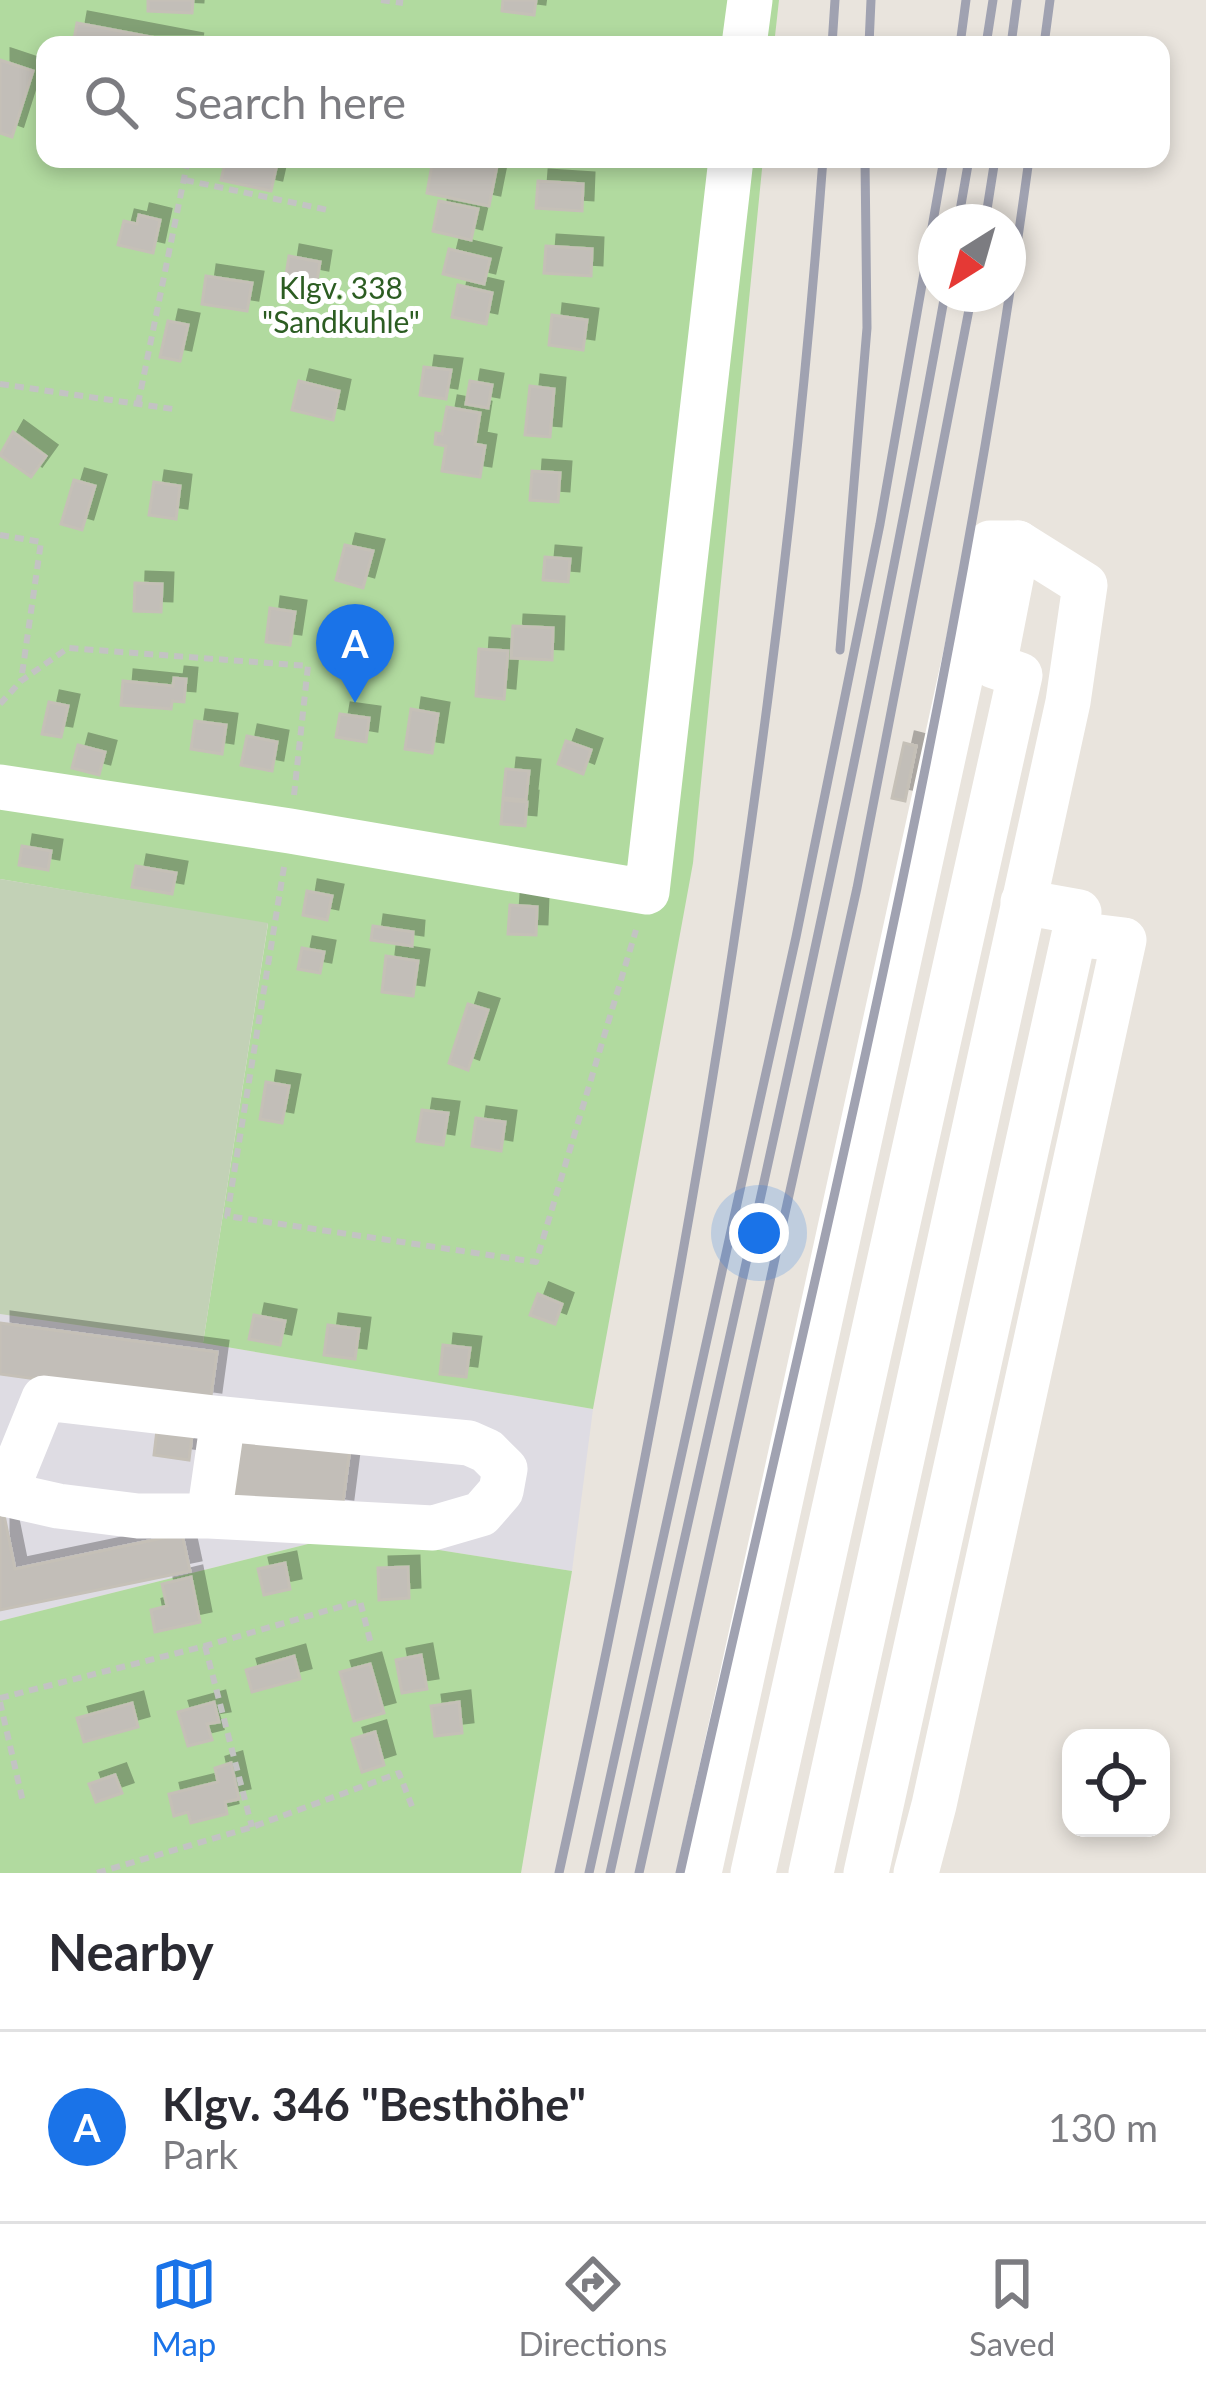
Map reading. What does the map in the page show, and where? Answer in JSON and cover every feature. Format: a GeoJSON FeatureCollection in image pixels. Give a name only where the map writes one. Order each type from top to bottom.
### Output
{"type":"FeatureCollection","features":[{"type":"Feature","properties":{"kind":"lane"},"geometry":{"type":"LineString","coordinates":[[745,36],[750,0]]}},
{"type":"Feature","properties":{"kind":"lane"},"geometry":{"type":"LineString","coordinates":[[0,787],[647,892],[730,168]]}},
{"type":"Feature","properties":{"kind":"lane"},"geometry":{"type":"LineString","coordinates":[[699,1873],[990,543],[1018,543],[1085,585],[1068,702],[811,1873]]}},
{"type":"Feature","properties":{"kind":"lane"},"geometry":{"type":"LineString","coordinates":[[753,1873],[1020,675],[994,666],[1018,543]]}},
{"type":"Feature","properties":{"kind":"lane"},"geometry":{"type":"LineString","coordinates":[[866,1873],[1079,912],[1023,902]]}},
{"type":"Feature","properties":{"kind":"lane"},"geometry":{"type":"LineString","coordinates":[[916,1873],[940,1782],[1124,940],[1075,934]]}},
{"type":"Feature","properties":{"kind":"lane"},"geometry":{"type":"LineString","coordinates":[[44,1398],[469,1443],[487,1451],[505,1469],[501,1491],[481,1514],[434,1528],[138,1516],[2,1493],[44,1398]]}},
{"type":"Feature","properties":{"kind":"lane"},"geometry":{"type":"LineString","coordinates":[[209,1516],[223,1419]]}},
{"type":"Feature","properties":{"kind":"path"},"geometry":{"type":"LineString","coordinates":[[381,0],[403,3]]}},
{"type":"Feature","properties":{"kind":"path"},"geometry":{"type":"LineString","coordinates":[[138,404],[186,168]]}},
{"type":"Feature","properties":{"kind":"path"},"geometry":{"type":"LineString","coordinates":[[184,180],[328,210]]}},
{"type":"Feature","properties":{"kind":"path"},"geometry":{"type":"LineString","coordinates":[[0,384],[173,410]]}},
{"type":"Feature","properties":{"kind":"path"},"geometry":{"type":"LineString","coordinates":[[0,536],[41,542],[21,681]]}},
{"type":"Feature","properties":{"kind":"path"},"geometry":{"type":"LineString","coordinates":[[0,704],[21,681],[68,648],[308,666],[290,831],[226,1216],[536,1262],[647,892]]}},
{"type":"Feature","properties":{"kind":"path"},"geometry":{"type":"LineString","coordinates":[[23,1802],[0,1700],[360,1601],[371,1644]]}},
{"type":"Feature","properties":{"kind":"path"},"geometry":{"type":"LineString","coordinates":[[206,1646],[252,1827]]}},
{"type":"Feature","properties":{"kind":"path"},"geometry":{"type":"LineString","coordinates":[[97,1873],[252,1827],[399,1773],[413,1809]]}},
{"type":"Feature","properties":{"kind":"shaded area"},"geometry":{"type":"Polygon","coordinates":[[[0,1314],[593,1409],[572,1571],[344,1535],[0,1621],[0,1314]]]}},
{"type":"Feature","properties":{"kind":"green space","name":"Klgv. 338 \"Sandkuhle\""},"geometry":{"type":"Polygon","coordinates":[[[0,0],[779,0],[775,36],[36,36],[36,168],[762,168],[693,863],[593,1409],[203,1343],[268,924],[0,879],[0,0]]]}},
{"type":"Feature","properties":{"kind":"green space"},"geometry":{"type":"Polygon","coordinates":[[[0,879],[268,923],[203,1343],[0,1314],[0,879]]]}},
{"type":"Feature","properties":{"kind":"green space"},"geometry":{"type":"Polygon","coordinates":[[[344,1535],[572,1571],[521,1873],[0,1873],[0,1621],[344,1535]]]}},
{"type":"Feature","properties":{"kind":"building"},"geometry":{"type":"Polygon","coordinates":[[[148,0],[193,0],[192,13],[148,11],[148,0]]]}},
{"type":"Feature","properties":{"kind":"building"},"geometry":{"type":"Polygon","coordinates":[[[503,0],[536,0],[534,15],[502,11],[503,0]]]}},
{"type":"Feature","properties":{"kind":"building"},"geometry":{"type":"Polygon","coordinates":[[[77,23],[146,36],[75,36],[77,23]]]}},
{"type":"Feature","properties":{"kind":"building"},"geometry":{"type":"Polygon","coordinates":[[[0,60],[33,71],[12,137],[0,133],[0,60]]]}},
{"type":"Feature","properties":{"kind":"building"},"geometry":{"type":"Polygon","coordinates":[[[224,168],[276,168],[271,191],[221,180],[224,168]]]}},
{"type":"Feature","properties":{"kind":"building"},"geometry":{"type":"Polygon","coordinates":[[[431,168],[497,168],[489,206],[427,193],[431,168]]]}},
{"type":"Feature","properties":{"kind":"building"},"geometry":{"type":"Polygon","coordinates":[[[538,181],[583,184],[582,211],[536,208],[538,181]]]}},
{"type":"Feature","properties":{"kind":"building"},"geometry":{"type":"Polygon","coordinates":[[[439,201],[478,209],[471,240],[433,231],[439,201]]]}},
{"type":"Feature","properties":{"kind":"building"},"geometry":{"type":"Polygon","coordinates":[[[139,215],[160,220],[153,253],[118,245],[124,221],[137,224],[139,215]]]}},
{"type":"Feature","properties":{"kind":"building"},"geometry":{"type":"Polygon","coordinates":[[[546,246],[592,249],[591,276],[544,273],[546,246]]]}},
{"type":"Feature","properties":{"kind":"building"},"geometry":{"type":"Polygon","coordinates":[[[449,249],[490,259],[484,284],[443,274],[449,249]]]}},
{"type":"Feature","properties":{"kind":"building"},"geometry":{"type":"Polygon","coordinates":[[[289,256],[320,262],[317,281],[286,275],[289,256]]]}},
{"type":"Feature","properties":{"kind":"building"},"geometry":{"type":"Polygon","coordinates":[[[206,276],[252,283],[247,311],[202,304],[206,276]]]}},
{"type":"Feature","properties":{"kind":"building"},"geometry":{"type":"Polygon","coordinates":[[[458,285],[492,293],[486,324],[452,317],[458,285]]]}},
{"type":"Feature","properties":{"kind":"building"},"geometry":{"type":"Polygon","coordinates":[[[552,315],[587,320],[583,350],[549,345],[552,315]]]}},
{"type":"Feature","properties":{"kind":"building"},"geometry":{"type":"Polygon","coordinates":[[[168,321],[188,325],[180,361],[160,357],[168,321]]]}},
{"type":"Feature","properties":{"kind":"building"},"geometry":{"type":"Polygon","coordinates":[[[424,367],[451,370],[446,399],[420,395],[424,367]]]}},
{"type":"Feature","properties":{"kind":"building"},"geometry":{"type":"Polygon","coordinates":[[[299,381],[339,391],[333,420],[292,410],[299,381]]]}},
{"type":"Feature","properties":{"kind":"building"},"geometry":{"type":"Polygon","coordinates":[[[470,381],[492,385],[488,408],[466,404],[470,381]]]}},
{"type":"Feature","properties":{"kind":"building"},"geometry":{"type":"Polygon","coordinates":[[[530,386],[554,389],[550,437],[525,435],[530,386]]]}},
{"type":"Feature","properties":{"kind":"building"},"geometry":{"type":"Polygon","coordinates":[[[447,407],[480,413],[475,444],[485,446],[480,477],[442,471],[446,446],[435,444],[447,407]]]}},
{"type":"Feature","properties":{"kind":"building"},"geometry":{"type":"Polygon","coordinates":[[[13,432],[46,456],[31,477],[0,455],[13,432]]]}},
{"type":"Feature","properties":{"kind":"building"},"geometry":{"type":"Polygon","coordinates":[[[532,471],[560,473],[558,502],[530,500],[532,471]]]}},
{"type":"Feature","properties":{"kind":"building"},"geometry":{"type":"Polygon","coordinates":[[[74,480],[95,486],[82,530],[61,524],[74,480]]]}},
{"type":"Feature","properties":{"kind":"building"},"geometry":{"type":"Polygon","coordinates":[[[154,482],[180,486],[176,519],[149,515],[154,482]]]}},
{"type":"Feature","properties":{"kind":"building"},"geometry":{"type":"Polygon","coordinates":[[[345,545],[373,551],[363,588],[336,580],[345,545]]]}},
{"type":"Feature","properties":{"kind":"building"},"geometry":{"type":"Polygon","coordinates":[[[545,557],[570,559],[568,582],[543,580],[545,557]]]}},
{"type":"Feature","properties":{"kind":"building"},"geometry":{"type":"Polygon","coordinates":[[[135,583],[162,584],[161,612],[134,611],[135,583]]]}},
{"type":"Feature","properties":{"kind":"building"},"geometry":{"type":"Polygon","coordinates":[[[270,608],[295,612],[290,645],[266,642],[270,608]]]}},
{"type":"Feature","properties":{"kind":"building"},"geometry":{"type":"Polygon","coordinates":[[[513,626],[553,628],[552,660],[511,658],[513,626]]]}},
{"type":"Feature","properties":{"kind":"building"},"geometry":{"type":"Polygon","coordinates":[[[479,649],[508,651],[504,699],[476,696],[479,649]]]}},
{"type":"Feature","properties":{"kind":"building"},"geometry":{"type":"Polygon","coordinates":[[[174,678],[186,679],[184,702],[172,701],[171,709],[121,705],[123,681],[173,686],[174,678]]]}},
{"type":"Feature","properties":{"kind":"building"},"geometry":{"type":"Polygon","coordinates":[[[49,702],[68,706],[61,737],[42,734],[49,702]]]}},
{"type":"Feature","properties":{"kind":"building"},"geometry":{"type":"Polygon","coordinates":[[[411,709],[438,714],[432,753],[405,749],[411,709]]]}},
{"type":"Feature","properties":{"kind":"building"},"geometry":{"type":"Polygon","coordinates":[[[340,714],[369,718],[366,742],[336,737],[340,714]]]}},
{"type":"Feature","properties":{"kind":"building"},"geometry":{"type":"Polygon","coordinates":[[[195,721],[226,725],[222,754],[191,749],[195,721]]]}},
{"type":"Feature","properties":{"kind":"building"},"geometry":{"type":"Polygon","coordinates":[[[247,736],[277,742],[272,771],[241,765],[247,736]]]}},
{"type":"Feature","properties":{"kind":"building"},"geometry":{"type":"Polygon","coordinates":[[[566,741],[591,750],[583,774],[558,764],[566,741]]]}},
{"type":"Feature","properties":{"kind":"building"},"geometry":{"type":"Polygon","coordinates":[[[904,743],[916,746],[905,801],[892,798],[904,743]]]}},
{"type":"Feature","properties":{"kind":"building"},"geometry":{"type":"Polygon","coordinates":[[[78,745],[105,752],[99,775],[72,768],[78,745]]]}},
{"type":"Feature","properties":{"kind":"building"},"geometry":{"type":"Polygon","coordinates":[[[506,769],[529,771],[526,800],[503,798],[506,769]]]}},
{"type":"Feature","properties":{"kind":"building"},"geometry":{"type":"Polygon","coordinates":[[[503,800],[527,802],[525,826],[501,824],[503,800]]]}},
{"type":"Feature","properties":{"kind":"building"},"geometry":{"type":"Polygon","coordinates":[[[22,846],[51,851],[48,870],[19,865],[22,846]]]}},
{"type":"Feature","properties":{"kind":"building"},"geometry":{"type":"Polygon","coordinates":[[[136,866],[176,873],[172,894],[132,887],[136,866]]]}},
{"type":"Feature","properties":{"kind":"building"},"geometry":{"type":"Polygon","coordinates":[[[307,891],[332,896],[327,920],[303,915],[307,891]]]}},
{"type":"Feature","properties":{"kind":"building"},"geometry":{"type":"Polygon","coordinates":[[[510,905],[537,907],[536,935],[508,934],[510,905]]]}},
{"type":"Feature","properties":{"kind":"building"},"geometry":{"type":"Polygon","coordinates":[[[373,926],[413,932],[412,946],[371,940],[373,926]]]}},
{"type":"Feature","properties":{"kind":"building"},"geometry":{"type":"Polygon","coordinates":[[[302,948],[324,952],[320,973],[298,969],[302,948]]]}},
{"type":"Feature","properties":{"kind":"building"},"geometry":{"type":"Polygon","coordinates":[[[386,956],[418,961],[413,996],[382,992],[386,956]]]}},
{"type":"Feature","properties":{"kind":"building"},"geometry":{"type":"Polygon","coordinates":[[[468,1004],[488,1010],[468,1070],[449,1063],[468,1004]]]}},
{"type":"Feature","properties":{"kind":"building"},"geometry":{"type":"Polygon","coordinates":[[[266,1082],[289,1086],[282,1123],[260,1119],[266,1082]]]}},
{"type":"Feature","properties":{"kind":"building"},"geometry":{"type":"Polygon","coordinates":[[[422,1110],[448,1113],[443,1145],[417,1141],[422,1110]]]}},
{"type":"Feature","properties":{"kind":"building"},"geometry":{"type":"Polygon","coordinates":[[[476,1118],[505,1122],[501,1151],[472,1146],[476,1118]]]}},
{"type":"Feature","properties":{"kind":"building"},"geometry":{"type":"Polygon","coordinates":[[[538,1294],[562,1304],[555,1324],[530,1315],[538,1294]]]}},
{"type":"Feature","properties":{"kind":"building"},"geometry":{"type":"Polygon","coordinates":[[[254,1315],[285,1321],[280,1345],[249,1339],[254,1315]]]}},
{"type":"Feature","properties":{"kind":"building"},"geometry":{"type":"Polygon","coordinates":[[[0,1323],[217,1352],[210,1403],[0,1374],[0,1323]]]}},
{"type":"Feature","properties":{"kind":"building"},"geometry":{"type":"Polygon","coordinates":[[[328,1325],[359,1329],[355,1359],[324,1355],[328,1325]]]}},
{"type":"Feature","properties":{"kind":"building"},"geometry":{"type":"Polygon","coordinates":[[[443,1345],[470,1348],[466,1377],[440,1374],[443,1345]]]}},
{"type":"Feature","properties":{"kind":"building"},"geometry":{"type":"Polygon","coordinates":[[[157,1430],[192,1435],[189,1460],[154,1455],[157,1430]]]}},
{"type":"Feature","properties":{"kind":"building"},"geometry":{"type":"Polygon","coordinates":[[[242,1434],[350,1448],[342,1510],[234,1496],[242,1434]]]}},
{"type":"Feature","properties":{"kind":"building"},"geometry":{"type":"Polygon","coordinates":[[[3,1510],[15,1569],[182,1534],[190,1571],[0,1610],[3,1510]]]}},
{"type":"Feature","properties":{"kind":"building"},"geometry":{"type":"Polygon","coordinates":[[[285,1563],[290,1589],[264,1595],[258,1569],[285,1563]]]}},
{"type":"Feature","properties":{"kind":"building"},"geometry":{"type":"Polygon","coordinates":[[[408,1567],[409,1598],[379,1600],[378,1568],[408,1567]]]}},
{"type":"Feature","properties":{"kind":"building"},"geometry":{"type":"Polygon","coordinates":[[[191,1577],[200,1622],[155,1632],[151,1610],[167,1606],[162,1584],[191,1577]]]}},
{"type":"Feature","properties":{"kind":"building"},"geometry":{"type":"Polygon","coordinates":[[[421,1655],[427,1689],[402,1693],[396,1660],[421,1655]]]}},
{"type":"Feature","properties":{"kind":"building"},"geometry":{"type":"Polygon","coordinates":[[[294,1656],[300,1679],[252,1692],[246,1670],[294,1656]]]}},
{"type":"Feature","properties":{"kind":"building"},"geometry":{"type":"Polygon","coordinates":[[[370,1664],[384,1713],[354,1721],[340,1672],[370,1664]]]}},
{"type":"Feature","properties":{"kind":"building"},"geometry":{"type":"Polygon","coordinates":[[[214,1702],[219,1722],[207,1724],[212,1740],[188,1746],[178,1712],[214,1702]]]}},
{"type":"Feature","properties":{"kind":"building"},"geometry":{"type":"Polygon","coordinates":[[[459,1702],[462,1733],[435,1736],[431,1706],[459,1702]]]}},
{"type":"Feature","properties":{"kind":"building"},"geometry":{"type":"Polygon","coordinates":[[[132,1703],[138,1727],[84,1742],[77,1718],[132,1703]]]}},
{"type":"Feature","properties":{"kind":"building"},"geometry":{"type":"Polygon","coordinates":[[[375,1732],[384,1765],[362,1772],[352,1739],[375,1732]]]}},
{"type":"Feature","properties":{"kind":"building"},"geometry":{"type":"Polygon","coordinates":[[[231,1763],[239,1799],[225,1802],[227,1814],[191,1823],[188,1812],[174,1816],[169,1794],[218,1782],[215,1768],[231,1763]]]}},
{"type":"Feature","properties":{"kind":"building"},"geometry":{"type":"Polygon","coordinates":[[[115,1775],[122,1793],[96,1802],[89,1784],[115,1775]]]}},
{"type":"Feature","properties":{"kind":"railway"},"geometry":{"type":"LineString","coordinates":[[833,36],[835,0]]}},
{"type":"Feature","properties":{"kind":"railway"},"geometry":{"type":"LineString","coordinates":[[869,36],[871,0]]}},
{"type":"Feature","properties":{"kind":"railway"},"geometry":{"type":"LineString","coordinates":[[961,36],[966,0]]}},
{"type":"Feature","properties":{"kind":"railway"},"geometry":{"type":"LineString","coordinates":[[987,36],[993,0]]}},
{"type":"Feature","properties":{"kind":"railway"},"geometry":{"type":"LineString","coordinates":[[1012,36],[1017,0]]}},
{"type":"Feature","properties":{"kind":"railway"},"geometry":{"type":"LineString","coordinates":[[1045,36],[1050,0]]}},
{"type":"Feature","properties":{"kind":"railway"},"geometry":{"type":"LineString","coordinates":[[559,1873],[647,1447],[722,1020],[781,592],[822,168]]}},
{"type":"Feature","properties":{"kind":"railway"},"geometry":{"type":"LineString","coordinates":[[840,650],[867,328],[865,168]]}},
{"type":"Feature","properties":{"kind":"railway"},"geometry":{"type":"LineString","coordinates":[[589,1873],[796,937],[880,524],[942,168]]}},
{"type":"Feature","properties":{"kind":"railway"},"geometry":{"type":"LineString","coordinates":[[961,204],[967,168]]}},
{"type":"Feature","properties":{"kind":"railway"},"geometry":{"type":"LineString","coordinates":[[988,204],[994,168]]}},
{"type":"Feature","properties":{"kind":"railway"},"geometry":{"type":"LineString","coordinates":[[680,1873],[918,806],[997,375],[1028,168]]}},
{"type":"Feature","properties":{"kind":"railway"},"geometry":{"type":"LineString","coordinates":[[610,1873],[828,888],[942,312]]}},
{"type":"Feature","properties":{"kind":"railway"},"geometry":{"type":"LineString","coordinates":[[639,1873],[857,888],[969,312]]}},
{"type":"Feature","properties":{"kind":"place","name":"Klgv. 346 \"Besthöhe\""},"geometry":{"type":"Point","coordinates":[355,703]}}]}
